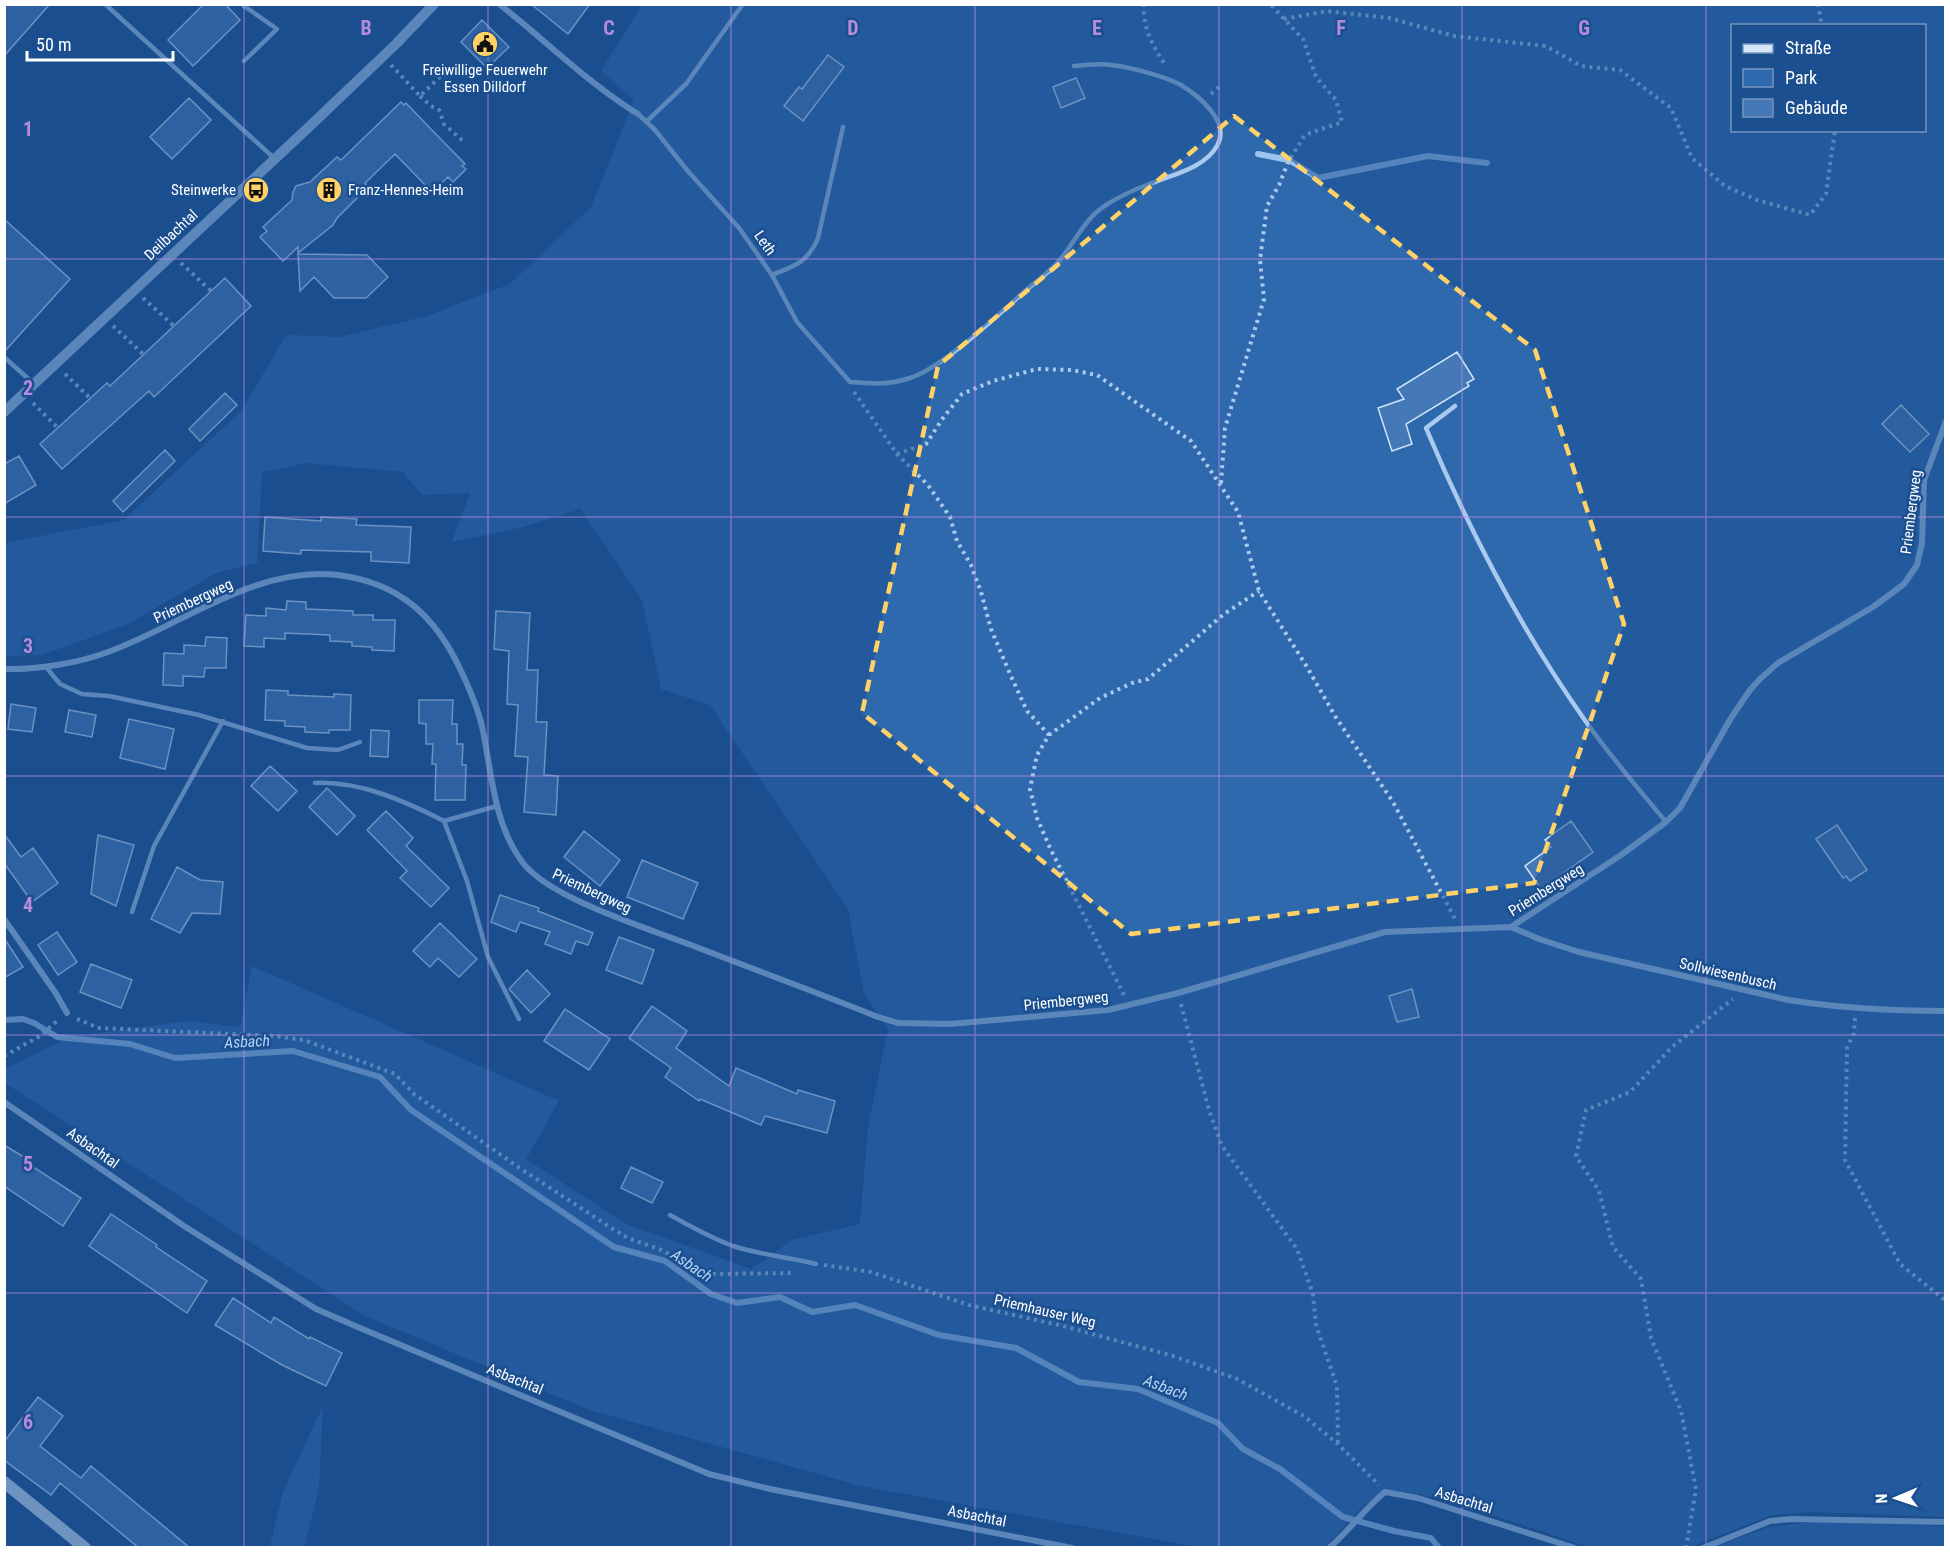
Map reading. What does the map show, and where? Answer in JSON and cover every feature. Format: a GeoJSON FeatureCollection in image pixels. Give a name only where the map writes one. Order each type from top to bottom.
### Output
{"type":"FeatureCollection","features":[{"type":"Feature","properties":{"kind":"main road"},"geometry":{"type":"LineString","coordinates":[[4,1482],[85,1548]]}},
{"type":"Feature","properties":{"kind":"street","name":"Deilbachtal"},"geometry":{"type":"LineString","coordinates":[[4,412],[383,56],[434,4]]}},
{"type":"Feature","properties":{"kind":"street","name":"Leth"},"geometry":{"type":"LineString","coordinates":[[500,4],[600,88],[638,114]]}},
{"type":"Feature","properties":{"kind":"street","name":"Priembergweg"},"geometry":{"type":"LineString","coordinates":[[4,669],[78,661],[107,653],[255,586],[312,575],[336,575],[360,579],[380,586],[418,609],[434,624],[454,656],[469,689],[482,727],[497,806],[509,842],[533,874],[548,885],[629,922],[898,1023],[950,1024],[1108,1010],[1178,993],[1369,935],[1403,930],[1511,927],[1622,855],[1666,822],[1680,808],[1731,718],[1760,679],[1778,663],[1873,607],[1904,584],[1917,565],[1922,543],[1923,480],[1946,421]]}},
{"type":"Feature","properties":{"kind":"street"},"geometry":{"type":"LineString","coordinates":[[4,919],[67,1013]]}},
{"type":"Feature","properties":{"kind":"street","name":"Sollwiesenbusch"},"geometry":{"type":"LineString","coordinates":[[1511,927],[1545,942],[1579,952],[1743,991],[1820,1005],[1946,1011]]}},
{"type":"Feature","properties":{"kind":"street","name":"Asbachtal"},"geometry":{"type":"LineString","coordinates":[[4,1102],[184,1226],[316,1309],[360,1328],[709,1473],[770,1489],[1072,1548]]}},
{"type":"Feature","properties":{"kind":"street"},"geometry":{"type":"LineString","coordinates":[[1329,1548],[1347,1532],[1367,1507],[1385,1492]]}},
{"type":"Feature","properties":{"kind":"street","name":"Asbachtal"},"geometry":{"type":"LineString","coordinates":[[1385,1492],[1418,1498],[1575,1548]]}},
{"type":"Feature","properties":{"kind":"street"},"geometry":{"type":"LineString","coordinates":[[1703,1548],[1770,1521],[1792,1519],[1946,1522]]}},
{"type":"Feature","properties":{"kind":"lane"},"geometry":{"type":"LineString","coordinates":[[105,4],[274,158]]}},
{"type":"Feature","properties":{"kind":"lane"},"geometry":{"type":"LineString","coordinates":[[244,61],[277,29],[244,6],[245,4]]}},
{"type":"Feature","properties":{"kind":"lane"},"geometry":{"type":"LineString","coordinates":[[647,121],[686,84],[743,4]]}},
{"type":"Feature","properties":{"kind":"lane"},"geometry":{"type":"LineString","coordinates":[[772,275],[797,322],[850,382],[881,385],[916,376],[955,350],[1058,262],[1090,219],[1104,206],[1146,185],[1181,172],[1209,156],[1217,146],[1220,128],[1215,116],[1179,84],[1113,65],[1099,63],[1074,66]]}},
{"type":"Feature","properties":{"kind":"lane","name":"Leth"},"geometry":{"type":"LineString","coordinates":[[638,114],[647,121],[739,228],[772,275],[802,261],[812,251],[818,238],[843,127]]}},
{"type":"Feature","properties":{"kind":"lane"},"geometry":{"type":"LineString","coordinates":[[4,357],[35,385]]}},
{"type":"Feature","properties":{"kind":"lane"},"geometry":{"type":"LineString","coordinates":[[1455,406],[1426,428],[1455,498],[1484,555],[1535,644],[1584,719],[1666,822]]}},
{"type":"Feature","properties":{"kind":"lane"},"geometry":{"type":"LineString","coordinates":[[45,666],[60,684],[82,694],[109,696],[223,721],[314,749],[343,749],[360,742]]}},
{"type":"Feature","properties":{"kind":"lane"},"geometry":{"type":"LineString","coordinates":[[132,912],[154,846],[223,721]]}},
{"type":"Feature","properties":{"kind":"lane"},"geometry":{"type":"LineString","coordinates":[[315,783],[340,784],[403,801],[444,821],[497,806]]}},
{"type":"Feature","properties":{"kind":"lane"},"geometry":{"type":"LineString","coordinates":[[444,821],[467,881],[488,957],[519,1019]]}},
{"type":"Feature","properties":{"kind":"lane"},"geometry":{"type":"LineString","coordinates":[[669,1215],[733,1246],[816,1264]]}},
{"type":"Feature","properties":{"kind":"path"},"geometry":{"type":"LineString","coordinates":[[1144,4],[1146,29],[1179,84]]}},
{"type":"Feature","properties":{"kind":"path"},"geometry":{"type":"LineString","coordinates":[[1221,484],[1225,428],[1264,299],[1260,260],[1267,206],[1289,160],[1305,135],[1342,122],[1336,100],[1316,76],[1303,39],[1270,4]]}},
{"type":"Feature","properties":{"kind":"path"},"geometry":{"type":"LineString","coordinates":[[1818,4],[1822,24]]}},
{"type":"Feature","properties":{"kind":"path"},"geometry":{"type":"LineString","coordinates":[[1284,19],[1327,11],[1389,18],[1454,36],[1546,46],[1581,66],[1620,70],[1671,108],[1692,159],[1725,186],[1757,200],[1810,215],[1826,194],[1835,132]]}},
{"type":"Feature","properties":{"kind":"path"},"geometry":{"type":"LineString","coordinates":[[383,56],[420,96],[439,110],[444,124],[464,142]]}},
{"type":"Feature","properties":{"kind":"path"},"geometry":{"type":"LineString","coordinates":[[420,96],[446,71]]}},
{"type":"Feature","properties":{"kind":"path"},"geometry":{"type":"LineString","coordinates":[[172,254],[211,291]]}},
{"type":"Feature","properties":{"kind":"path"},"geometry":{"type":"LineString","coordinates":[[134,290],[174,326]]}},
{"type":"Feature","properties":{"kind":"path"},"geometry":{"type":"LineString","coordinates":[[105,318],[143,354]]}},
{"type":"Feature","properties":{"kind":"path"},"geometry":{"type":"LineString","coordinates":[[56,364],[90,398]]}},
{"type":"Feature","properties":{"kind":"path"},"geometry":{"type":"LineString","coordinates":[[897,454],[926,444],[962,394],[993,381],[1037,369],[1071,370],[1097,375],[1191,441],[1238,512],[1259,591],[1335,716],[1393,802],[1460,930]]}},
{"type":"Feature","properties":{"kind":"path"},"geometry":{"type":"LineString","coordinates":[[850,382],[855,396],[897,454],[928,485],[950,517],[957,541],[971,565],[991,629],[1010,674],[1027,711],[1049,735]]}},
{"type":"Feature","properties":{"kind":"path"},"geometry":{"type":"LineString","coordinates":[[24,394],[58,428]]}},
{"type":"Feature","properties":{"kind":"path"},"geometry":{"type":"LineString","coordinates":[[1129,1005],[1050,849],[1037,818],[1030,789],[1037,755],[1049,735],[1100,698],[1132,683],[1148,680],[1224,614],[1259,591]]}},
{"type":"Feature","properties":{"kind":"path"},"geometry":{"type":"LineString","coordinates":[[1686,1548],[1696,1489],[1681,1411],[1651,1338],[1641,1279],[1613,1247],[1599,1191],[1576,1156],[1586,1110],[1630,1092],[1672,1047],[1743,991]]}},
{"type":"Feature","properties":{"kind":"path"},"geometry":{"type":"LineString","coordinates":[[1178,993],[1209,1110],[1222,1146],[1297,1249],[1313,1294],[1316,1325],[1337,1386],[1338,1444]]}},
{"type":"Feature","properties":{"kind":"path"},"geometry":{"type":"LineString","coordinates":[[1856,1007],[1854,1033],[1847,1048],[1845,1160],[1900,1264],[1946,1301]]}},
{"type":"Feature","properties":{"kind":"path"},"geometry":{"type":"LineString","coordinates":[[67,1013],[99,1028],[275,1036],[304,1041],[395,1074],[414,1094],[565,1198],[628,1238],[664,1251],[690,1268],[706,1274],[780,1274],[803,1272],[816,1264]]}},
{"type":"Feature","properties":{"kind":"path"},"geometry":{"type":"LineString","coordinates":[[4,1056],[40,1035],[54,1023]]}},
{"type":"Feature","properties":{"kind":"path","name":"Priemhauser Weg"},"geometry":{"type":"LineString","coordinates":[[816,1264],[856,1268],[969,1305],[1063,1326],[1205,1367],[1237,1379],[1304,1416],[1338,1444],[1385,1492]]}},
{"type":"Feature","properties":{"kind":"highlighted area"},"geometry":{"type":"Polygon","coordinates":[[[1234,116],[1535,350],[1624,624],[1534,883],[1131,934],[862,713],[938,366],[1234,116]]]}},
{"type":"Feature","properties":{"kind":"green space"},"geometry":{"type":"Polygon","coordinates":[[[642,5],[1945,5],[1945,1517],[1811,1512],[1772,1515],[1690,1547],[1595,1548],[1461,1504],[1386,1489],[1364,1505],[1325,1547],[1198,1547],[861,1486],[590,1410],[363,1315],[5,1083],[5,1069],[69,1037],[189,1021],[240,1027],[252,966],[559,1101],[526,1159],[626,1224],[751,1269],[792,1240],[860,1224],[868,1127],[888,1029],[864,993],[848,909],[710,705],[661,689],[642,600],[580,509],[523,527],[452,542],[470,493],[422,495],[403,472],[307,463],[262,472],[257,563],[218,572],[126,625],[41,655],[5,656],[5,543],[124,520],[242,410],[286,335],[340,337],[427,316],[510,284],[591,207],[634,100],[601,71],[642,5]]]}},
{"type":"Feature","properties":{"kind":"green space"},"geometry":{"type":"Polygon","coordinates":[[[323,1406],[319,1488],[304,1547],[270,1547],[283,1492],[323,1406]]]}},
{"type":"Feature","properties":{"kind":"green space"},"geometry":{"type":"Polygon","coordinates":[[[1815,1522],[1945,1526],[1945,1547],[1711,1548],[1769,1527],[1815,1522]]]}},
{"type":"Feature","properties":{"kind":"building"},"geometry":{"type":"Polygon","coordinates":[[[4,4],[50,4],[4,56],[4,4]]]}},
{"type":"Feature","properties":{"kind":"building"},"geometry":{"type":"Polygon","coordinates":[[[204,4],[225,4],[240,20],[193,66],[168,40],[204,4]]]}},
{"type":"Feature","properties":{"kind":"building"},"geometry":{"type":"Polygon","coordinates":[[[531,4],[590,4],[568,34],[531,4]]]}},
{"type":"Feature","properties":{"kind":"building","name":"Freiwillige Feuerwehr Essen Dilldorf"},"geometry":{"type":"Polygon","coordinates":[[[482,20],[509,47],[487,68],[461,42],[482,20]]]}},
{"type":"Feature","properties":{"kind":"building"},"geometry":{"type":"Polygon","coordinates":[[[828,55],[844,67],[803,121],[784,106],[799,87],[802,89],[828,55]]]}},
{"type":"Feature","properties":{"kind":"building"},"geometry":{"type":"Polygon","coordinates":[[[1076,78],[1085,98],[1061,108],[1053,87],[1076,78]]]}},
{"type":"Feature","properties":{"kind":"building"},"geometry":{"type":"Polygon","coordinates":[[[189,98],[211,120],[172,159],[150,137],[189,98]]]}},
{"type":"Feature","properties":{"kind":"building","name":"Franz-Hennes-Heim"},"geometry":{"type":"Polygon","coordinates":[[[401,102],[404,105],[406,103],[465,164],[462,166],[466,169],[453,182],[448,177],[432,192],[395,154],[365,183],[368,187],[337,218],[333,225],[298,253],[298,247],[283,261],[260,237],[267,231],[263,227],[292,200],[296,186],[310,182],[337,157],[341,160],[401,102]]]}},
{"type":"Feature","properties":{"kind":"building"},"geometry":{"type":"Polygon","coordinates":[[[4,219],[70,279],[4,352],[4,219]]]}},
{"type":"Feature","properties":{"kind":"building"},"geometry":{"type":"Polygon","coordinates":[[[298,254],[367,255],[388,277],[366,298],[334,298],[314,277],[300,291],[298,254]]]}},
{"type":"Feature","properties":{"kind":"building"},"geometry":{"type":"Polygon","coordinates":[[[225,278],[251,306],[154,397],[149,391],[62,469],[40,444],[107,383],[110,386],[225,278]]]}},
{"type":"Feature","properties":{"kind":"building"},"geometry":{"type":"Polygon","coordinates":[[[1457,352],[1474,379],[1467,383],[1469,386],[1406,424],[1412,444],[1392,451],[1378,408],[1404,399],[1397,389],[1457,352]]]}},
{"type":"Feature","properties":{"kind":"building"},"geometry":{"type":"Polygon","coordinates":[[[225,393],[237,405],[200,441],[189,429],[225,393]]]}},
{"type":"Feature","properties":{"kind":"building"},"geometry":{"type":"Polygon","coordinates":[[[1901,405],[1929,434],[1910,452],[1882,424],[1901,405]]]}},
{"type":"Feature","properties":{"kind":"building"},"geometry":{"type":"Polygon","coordinates":[[[165,450],[175,461],[123,512],[113,501],[165,450]]]}},
{"type":"Feature","properties":{"kind":"building"},"geometry":{"type":"Polygon","coordinates":[[[19,456],[36,485],[4,504],[4,464],[19,456]]]}},
{"type":"Feature","properties":{"kind":"building"},"geometry":{"type":"Polygon","coordinates":[[[265,517],[321,521],[321,517],[357,519],[356,525],[411,527],[409,563],[371,561],[371,552],[301,550],[301,554],[263,551],[265,517]]]}},
{"type":"Feature","properties":{"kind":"building"},"geometry":{"type":"Polygon","coordinates":[[[287,601],[306,602],[306,609],[353,611],[353,615],[373,615],[373,620],[395,620],[394,651],[352,646],[352,642],[330,641],[330,635],[285,633],[285,639],[264,638],[264,647],[244,646],[246,615],[266,616],[266,608],[286,610],[287,601]]]}},
{"type":"Feature","properties":{"kind":"building"},"geometry":{"type":"Polygon","coordinates":[[[496,611],[530,613],[527,670],[538,670],[536,722],[547,722],[544,775],[558,776],[556,815],[524,812],[528,757],[515,756],[518,705],[507,704],[509,651],[494,649],[496,611]]]}},
{"type":"Feature","properties":{"kind":"building"},"geometry":{"type":"Polygon","coordinates":[[[206,637],[227,638],[226,668],[205,668],[204,677],[183,676],[183,686],[163,685],[164,653],[184,654],[184,645],[205,646],[206,637]]]}},
{"type":"Feature","properties":{"kind":"building"},"geometry":{"type":"Polygon","coordinates":[[[266,690],[288,691],[288,695],[334,697],[334,694],[351,695],[350,730],[329,730],[329,733],[305,732],[305,727],[285,726],[285,721],[265,720],[266,690]]]}},
{"type":"Feature","properties":{"kind":"building"},"geometry":{"type":"Polygon","coordinates":[[[419,700],[453,700],[452,724],[457,724],[457,744],[463,744],[462,765],[466,765],[465,800],[435,800],[436,764],[432,764],[433,744],[426,744],[426,724],[419,723],[419,700]]]}},
{"type":"Feature","properties":{"kind":"building"},"geometry":{"type":"Polygon","coordinates":[[[11,704],[36,708],[32,732],[8,729],[11,704]]]}},
{"type":"Feature","properties":{"kind":"building"},"geometry":{"type":"Polygon","coordinates":[[[69,710],[96,715],[92,737],[65,732],[69,710]]]}},
{"type":"Feature","properties":{"kind":"building"},"geometry":{"type":"Polygon","coordinates":[[[129,719],[174,729],[165,769],[120,758],[129,719]]]}},
{"type":"Feature","properties":{"kind":"building"},"geometry":{"type":"Polygon","coordinates":[[[371,730],[389,731],[388,757],[370,756],[371,730]]]}},
{"type":"Feature","properties":{"kind":"building"},"geometry":{"type":"Polygon","coordinates":[[[270,766],[297,791],[278,811],[251,786],[270,766]]]}},
{"type":"Feature","properties":{"kind":"building"},"geometry":{"type":"Polygon","coordinates":[[[327,788],[355,816],[337,835],[309,807],[327,788]]]}},
{"type":"Feature","properties":{"kind":"building"},"geometry":{"type":"Polygon","coordinates":[[[386,811],[413,838],[406,846],[449,888],[431,907],[400,878],[407,871],[367,830],[386,811]]]}},
{"type":"Feature","properties":{"kind":"building"},"geometry":{"type":"Polygon","coordinates":[[[1571,821],[1593,852],[1541,889],[1525,866],[1551,847],[1545,840],[1571,821]]]}},
{"type":"Feature","properties":{"kind":"building"},"geometry":{"type":"Polygon","coordinates":[[[1837,825],[1867,870],[1850,881],[1846,876],[1843,878],[1816,839],[1837,825]]]}},
{"type":"Feature","properties":{"kind":"building"},"geometry":{"type":"Polygon","coordinates":[[[584,831],[620,860],[600,886],[564,857],[584,831]]]}},
{"type":"Feature","properties":{"kind":"building"},"geometry":{"type":"Polygon","coordinates":[[[4,834],[21,857],[33,848],[58,883],[32,902],[4,863],[4,834]]]}},
{"type":"Feature","properties":{"kind":"building"},"geometry":{"type":"Polygon","coordinates":[[[98,835],[134,845],[116,906],[91,894],[98,835]]]}},
{"type":"Feature","properties":{"kind":"building"},"geometry":{"type":"Polygon","coordinates":[[[642,860],[698,883],[683,919],[627,897],[642,860]]]}},
{"type":"Feature","properties":{"kind":"building"},"geometry":{"type":"Polygon","coordinates":[[[177,867],[200,880],[223,882],[220,914],[192,913],[180,933],[151,919],[177,867]]]}},
{"type":"Feature","properties":{"kind":"building"},"geometry":{"type":"Polygon","coordinates":[[[500,895],[539,908],[538,911],[593,933],[588,945],[576,941],[571,954],[545,944],[550,932],[520,922],[516,932],[491,922],[500,895]]]}},
{"type":"Feature","properties":{"kind":"building"},"geometry":{"type":"Polygon","coordinates":[[[440,923],[477,959],[459,977],[438,958],[430,967],[413,951],[440,923]]]}},
{"type":"Feature","properties":{"kind":"building"},"geometry":{"type":"Polygon","coordinates":[[[57,932],[77,962],[58,975],[38,945],[57,932]]]}},
{"type":"Feature","properties":{"kind":"building"},"geometry":{"type":"Polygon","coordinates":[[[619,937],[654,950],[642,984],[606,970],[619,937]]]}},
{"type":"Feature","properties":{"kind":"building"},"geometry":{"type":"Polygon","coordinates":[[[4,938],[23,967],[4,978],[4,938]]]}},
{"type":"Feature","properties":{"kind":"building"},"geometry":{"type":"Polygon","coordinates":[[[91,964],[132,980],[121,1008],[80,992],[91,964]]]}},
{"type":"Feature","properties":{"kind":"building"},"geometry":{"type":"Polygon","coordinates":[[[527,970],[550,994],[531,1013],[509,989],[527,970]]]}},
{"type":"Feature","properties":{"kind":"building"},"geometry":{"type":"Polygon","coordinates":[[[1412,989],[1419,1017],[1397,1022],[1389,996],[1412,989]]]}},
{"type":"Feature","properties":{"kind":"building"},"geometry":{"type":"Polygon","coordinates":[[[652,1006],[687,1031],[676,1048],[729,1086],[736,1068],[797,1094],[798,1090],[835,1101],[827,1133],[765,1116],[761,1125],[700,1099],[699,1101],[665,1077],[671,1068],[629,1038],[652,1006]]]}},
{"type":"Feature","properties":{"kind":"building"},"geometry":{"type":"Polygon","coordinates":[[[565,1009],[610,1039],[589,1070],[544,1041],[565,1009]]]}},
{"type":"Feature","properties":{"kind":"building"},"geometry":{"type":"Polygon","coordinates":[[[4,1145],[29,1160],[27,1163],[81,1198],[63,1226],[4,1186],[4,1145]]]}},
{"type":"Feature","properties":{"kind":"building"},"geometry":{"type":"Polygon","coordinates":[[[631,1167],[663,1182],[652,1203],[621,1188],[631,1167]]]}},
{"type":"Feature","properties":{"kind":"building"},"geometry":{"type":"Polygon","coordinates":[[[111,1214],[207,1281],[187,1313],[89,1246],[111,1214]]]}},
{"type":"Feature","properties":{"kind":"building"},"geometry":{"type":"Polygon","coordinates":[[[233,1298],[271,1323],[274,1317],[309,1339],[310,1337],[342,1353],[326,1386],[282,1365],[215,1325],[233,1298]]]}},
{"type":"Feature","properties":{"kind":"building"},"geometry":{"type":"Polygon","coordinates":[[[38,1397],[63,1416],[40,1446],[81,1478],[91,1466],[190,1548],[139,1548],[60,1483],[51,1495],[4,1460],[4,1442],[38,1397]]]}},
{"type":"Feature","properties":{"kind":"waterway"},"geometry":{"type":"LineString","coordinates":[[1258,154],[1289,160],[1318,178],[1428,156],[1487,163]]}},
{"type":"Feature","properties":{"kind":"waterway","name":"Asbach"},"geometry":{"type":"LineString","coordinates":[[4,1020],[23,1019],[57,1037],[130,1044],[175,1058],[293,1051],[380,1077],[411,1110],[614,1247],[665,1261],[711,1294],[737,1303],[780,1297],[812,1312],[855,1305],[939,1335],[1016,1348],[1079,1382],[1138,1389],[1218,1423],[1243,1449],[1280,1469],[1343,1517],[1431,1538],[1439,1548]]}},
{"type":"Feature","properties":{"kind":"place","name":"Freiwillige Feuerwehr Essen Dilldorf"},"geometry":{"type":"Point","coordinates":[485,44]}},
{"type":"Feature","properties":{"kind":"place","name":"Steinwerke"},"geometry":{"type":"Point","coordinates":[256,190]}},
{"type":"Feature","properties":{"kind":"place","name":"Franz-Hennes-Heim"},"geometry":{"type":"Point","coordinates":[329,190]}}]}
